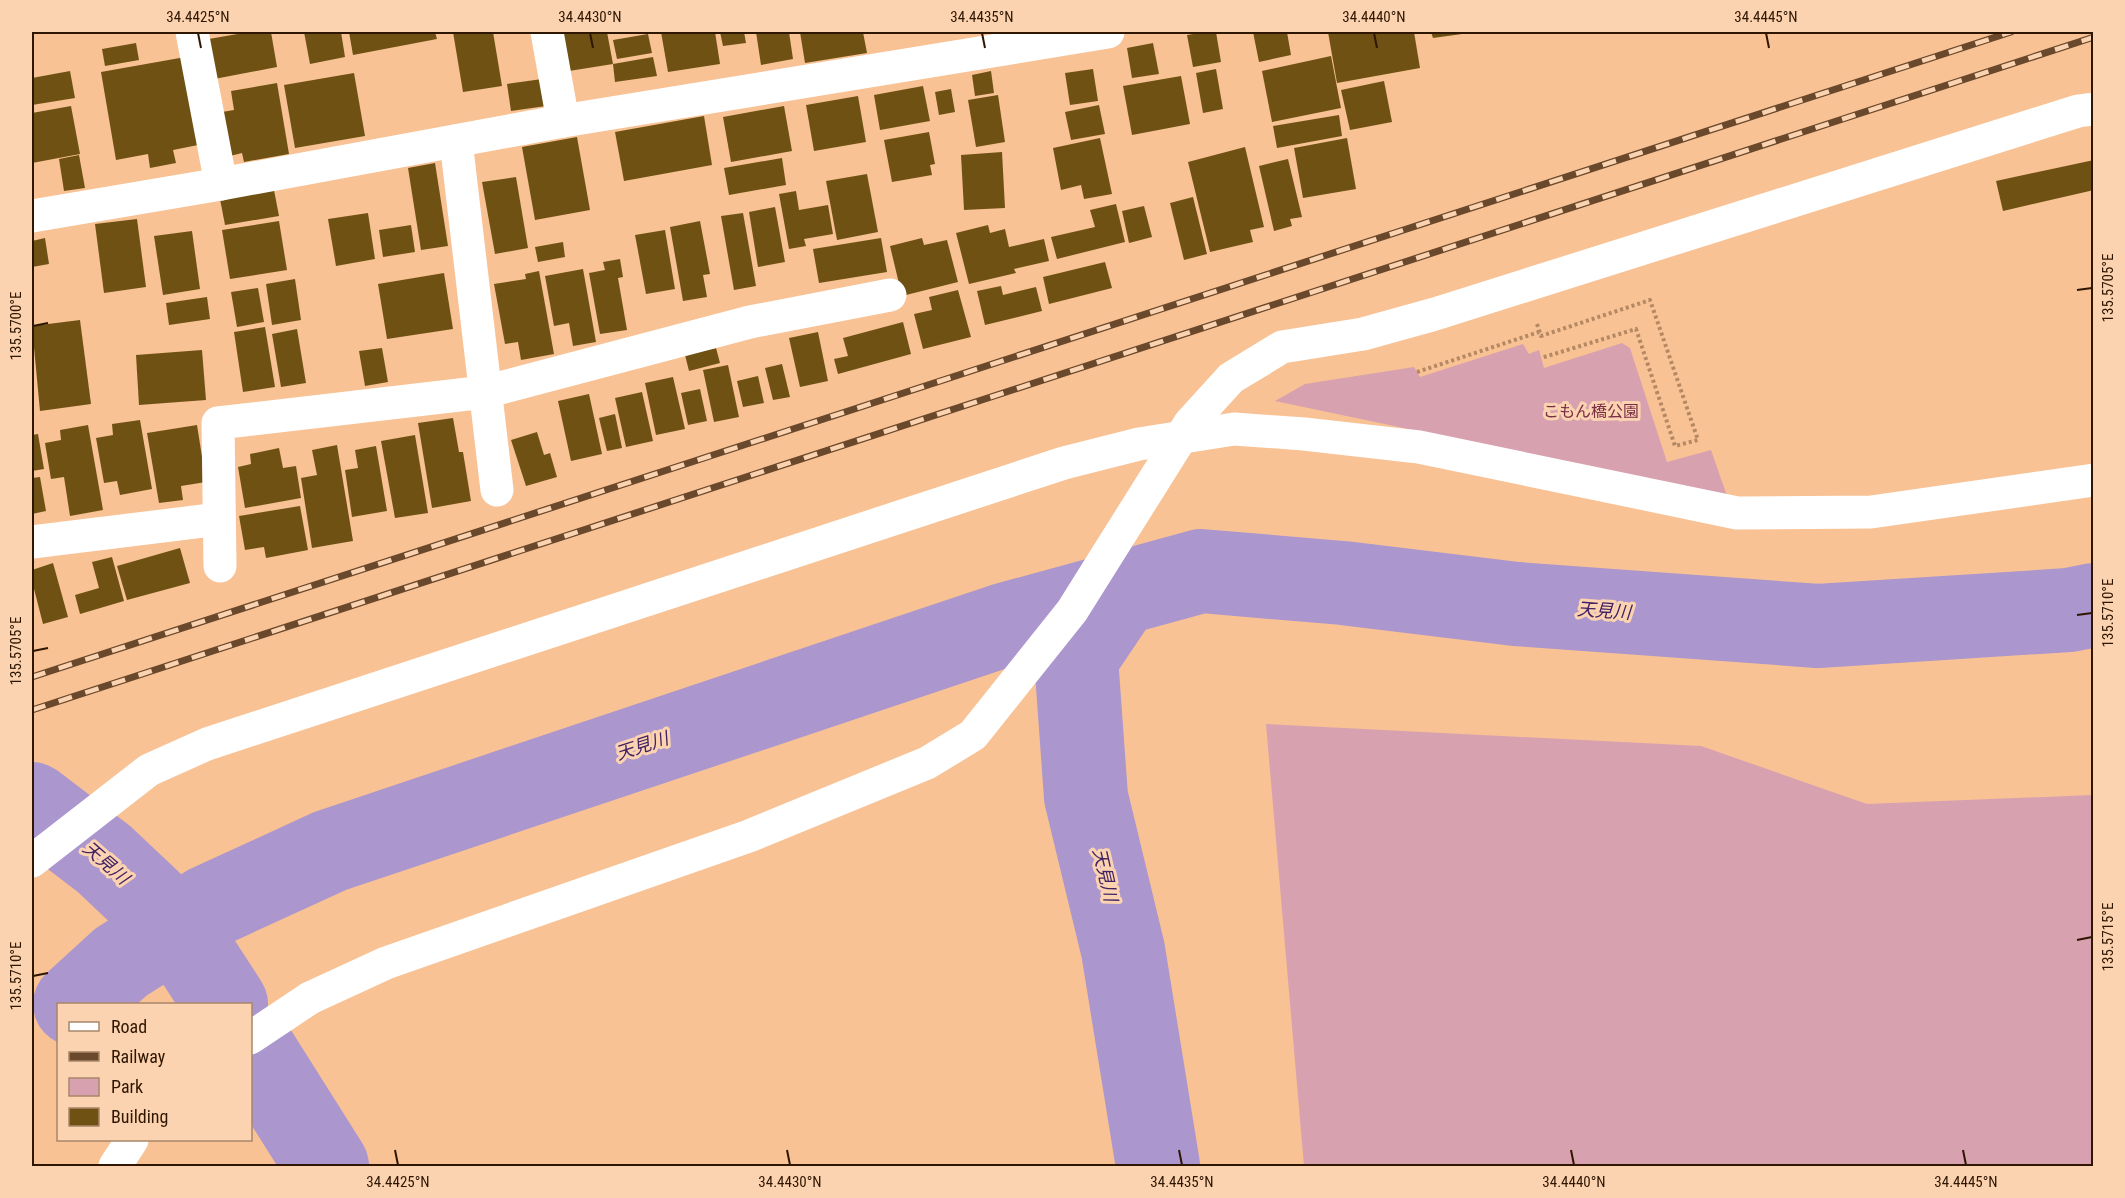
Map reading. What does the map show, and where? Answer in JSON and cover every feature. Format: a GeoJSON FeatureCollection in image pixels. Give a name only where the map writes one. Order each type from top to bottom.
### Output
{"type":"FeatureCollection","features":[{"type":"Feature","properties":{"kind":"street"},"geometry":{"type":"LineString","coordinates":[[192,32],[221,184]]}},
{"type":"Feature","properties":{"kind":"street"},"geometry":{"type":"LineString","coordinates":[[547,32],[562,121]]}},
{"type":"Feature","properties":{"kind":"street"},"geometry":{"type":"LineString","coordinates":[[32,216],[456,141],[965,43],[1108,32]]}},
{"type":"Feature","properties":{"kind":"street"},"geometry":{"type":"LineString","coordinates":[[252,1037],[309,998],[386,963],[749,836],[927,764],[973,735],[1072,611],[1190,423],[1231,378],[1282,347],[1363,334],[1435,314],[2078,111],[2094,109]]}},
{"type":"Feature","properties":{"kind":"street"},"geometry":{"type":"LineString","coordinates":[[456,141],[497,490]]}},
{"type":"Feature","properties":{"kind":"street"},"geometry":{"type":"LineString","coordinates":[[220,566],[218,423],[485,392],[750,322],[890,295]]}},
{"type":"Feature","properties":{"kind":"street"},"geometry":{"type":"LineString","coordinates":[[32,861],[149,770],[207,744],[1064,462],[1139,444],[1234,429],[1419,447],[1737,513],[1871,512],[2094,480]]}},
{"type":"Feature","properties":{"kind":"street"},"geometry":{"type":"LineString","coordinates":[[32,542],[219,519]]}},
{"type":"Feature","properties":{"kind":"street"},"geometry":{"type":"LineString","coordinates":[[115,1167],[131,1141]]}},
{"type":"Feature","properties":{"kind":"path"},"geometry":{"type":"LineString","coordinates":[[1417,372],[1650,300],[1698,440],[1675,447],[1636,329],[1541,358]]}},
{"type":"Feature","properties":{"kind":"green space","name":"こもん橋公園"},"geometry":{"type":"Polygon","coordinates":[[[1622,343],[1630,348],[1667,462],[1711,450],[1727,496],[1275,401],[1305,384],[1414,367],[1420,377],[1523,344],[1529,354],[1539,350],[1544,368],[1622,343]]]}},
{"type":"Feature","properties":{"kind":"green space"},"geometry":{"type":"Polygon","coordinates":[[[1266,724],[1701,746],[1867,804],[2093,795],[2093,1166],[1304,1166],[1266,724]]]}},
{"type":"Feature","properties":{"kind":"building"},"geometry":{"type":"Polygon","coordinates":[[[249,32],[271,32],[277,67],[209,80],[203,40],[249,32]]]}},
{"type":"Feature","properties":{"kind":"building"},"geometry":{"type":"Polygon","coordinates":[[[304,32],[341,32],[345,57],[310,64],[304,32]]]}},
{"type":"Feature","properties":{"kind":"building"},"geometry":{"type":"Polygon","coordinates":[[[349,32],[435,32],[437,39],[353,55],[349,32]]]}},
{"type":"Feature","properties":{"kind":"building"},"geometry":{"type":"Polygon","coordinates":[[[453,32],[493,32],[502,86],[463,92],[453,32]]]}},
{"type":"Feature","properties":{"kind":"building"},"geometry":{"type":"Polygon","coordinates":[[[563,32],[607,32],[613,64],[569,71],[563,32]]]}},
{"type":"Feature","properties":{"kind":"building"},"geometry":{"type":"Polygon","coordinates":[[[661,32],[715,32],[720,64],[668,72],[661,32]]]}},
{"type":"Feature","properties":{"kind":"building"},"geometry":{"type":"Polygon","coordinates":[[[720,32],[744,32],[746,43],[723,46],[720,32]]]}},
{"type":"Feature","properties":{"kind":"building"},"geometry":{"type":"Polygon","coordinates":[[[756,32],[789,32],[793,59],[761,65],[756,32]]]}},
{"type":"Feature","properties":{"kind":"building"},"geometry":{"type":"Polygon","coordinates":[[[800,32],[863,32],[867,53],[805,63],[800,32]]]}},
{"type":"Feature","properties":{"kind":"building"},"geometry":{"type":"Polygon","coordinates":[[[1216,32],[1221,62],[1193,67],[1187,35],[1216,32]]]}},
{"type":"Feature","properties":{"kind":"building"},"geometry":{"type":"Polygon","coordinates":[[[1253,32],[1287,32],[1291,55],[1259,62],[1253,32]]]}},
{"type":"Feature","properties":{"kind":"building"},"geometry":{"type":"Polygon","coordinates":[[[1328,32],[1414,32],[1420,68],[1337,83],[1328,32]]]}},
{"type":"Feature","properties":{"kind":"building"},"geometry":{"type":"Polygon","coordinates":[[[1431,32],[1461,32],[1462,34],[1433,38],[1431,32]]]}},
{"type":"Feature","properties":{"kind":"building"},"geometry":{"type":"Polygon","coordinates":[[[648,34],[652,53],[617,59],[613,40],[648,34]]]}},
{"type":"Feature","properties":{"kind":"building"},"geometry":{"type":"Polygon","coordinates":[[[136,43],[139,60],[105,66],[102,49],[136,43]]]}},
{"type":"Feature","properties":{"kind":"building"},"geometry":{"type":"Polygon","coordinates":[[[1153,43],[1159,74],[1132,78],[1127,48],[1153,43]]]}},
{"type":"Feature","properties":{"kind":"building"},"geometry":{"type":"Polygon","coordinates":[[[191,56],[198,145],[173,150],[176,163],[150,168],[148,154],[116,160],[101,72],[191,56]]]}},
{"type":"Feature","properties":{"kind":"building"},"geometry":{"type":"Polygon","coordinates":[[[1331,56],[1341,108],[1272,122],[1262,71],[1331,56]]]}},
{"type":"Feature","properties":{"kind":"building"},"geometry":{"type":"Polygon","coordinates":[[[653,57],[657,76],[615,82],[613,64],[653,57]]]}},
{"type":"Feature","properties":{"kind":"building"},"geometry":{"type":"Polygon","coordinates":[[[1093,69],[1098,101],[1070,105],[1065,73],[1093,69]]]}},
{"type":"Feature","properties":{"kind":"building"},"geometry":{"type":"Polygon","coordinates":[[[1216,69],[1223,109],[1203,113],[1196,73],[1216,69]]]}},
{"type":"Feature","properties":{"kind":"building"},"geometry":{"type":"Polygon","coordinates":[[[70,71],[75,98],[32,105],[32,78],[70,71]]]}},
{"type":"Feature","properties":{"kind":"building"},"geometry":{"type":"Polygon","coordinates":[[[991,71],[994,93],[975,96],[972,75],[991,71]]]}},
{"type":"Feature","properties":{"kind":"building"},"geometry":{"type":"Polygon","coordinates":[[[354,73],[365,136],[295,148],[284,85],[354,73]]]}},
{"type":"Feature","properties":{"kind":"building"},"geometry":{"type":"Polygon","coordinates":[[[1181,76],[1190,124],[1132,135],[1123,86],[1181,76]]]}},
{"type":"Feature","properties":{"kind":"building"},"geometry":{"type":"Polygon","coordinates":[[[542,79],[546,106],[511,111],[507,84],[542,79]]]}},
{"type":"Feature","properties":{"kind":"building"},"geometry":{"type":"Polygon","coordinates":[[[1384,81],[1392,122],[1350,130],[1341,90],[1384,81]]]}},
{"type":"Feature","properties":{"kind":"building"},"geometry":{"type":"Polygon","coordinates":[[[277,83],[289,154],[244,162],[242,153],[230,156],[222,112],[234,110],[231,91],[277,83]]]}},
{"type":"Feature","properties":{"kind":"building"},"geometry":{"type":"Polygon","coordinates":[[[923,86],[930,121],[880,130],[874,95],[923,86]]]}},
{"type":"Feature","properties":{"kind":"building"},"geometry":{"type":"Polygon","coordinates":[[[951,89],[955,112],[939,115],[935,92],[951,89]]]}},
{"type":"Feature","properties":{"kind":"building"},"geometry":{"type":"Polygon","coordinates":[[[998,95],[1005,142],[976,147],[968,100],[998,95]]]}},
{"type":"Feature","properties":{"kind":"building"},"geometry":{"type":"Polygon","coordinates":[[[858,96],[866,142],[814,151],[806,105],[858,96]]]}},
{"type":"Feature","properties":{"kind":"building"},"geometry":{"type":"Polygon","coordinates":[[[1099,105],[1105,134],[1071,140],[1065,112],[1099,105]]]}},
{"type":"Feature","properties":{"kind":"building"},"geometry":{"type":"Polygon","coordinates":[[[71,106],[80,154],[32,163],[32,113],[71,106]]]}},
{"type":"Feature","properties":{"kind":"building"},"geometry":{"type":"Polygon","coordinates":[[[784,106],[792,151],[731,162],[723,117],[784,106]]]}},
{"type":"Feature","properties":{"kind":"building"},"geometry":{"type":"Polygon","coordinates":[[[1339,115],[1342,136],[1277,148],[1273,126],[1339,115]]]}},
{"type":"Feature","properties":{"kind":"building"},"geometry":{"type":"Polygon","coordinates":[[[704,116],[712,165],[624,181],[615,132],[704,116]]]}},
{"type":"Feature","properties":{"kind":"building"},"geometry":{"type":"Polygon","coordinates":[[[929,132],[935,164],[930,165],[932,175],[892,182],[884,140],[929,132]]]}},
{"type":"Feature","properties":{"kind":"building"},"geometry":{"type":"Polygon","coordinates":[[[577,137],[590,210],[535,220],[522,147],[577,137]]]}},
{"type":"Feature","properties":{"kind":"building"},"geometry":{"type":"Polygon","coordinates":[[[1100,138],[1112,194],[1084,199],[1081,185],[1061,190],[1053,148],[1100,138]]]}},
{"type":"Feature","properties":{"kind":"building"},"geometry":{"type":"Polygon","coordinates":[[[1347,138],[1356,189],[1303,198],[1294,148],[1347,138]]]}},
{"type":"Feature","properties":{"kind":"building"},"geometry":{"type":"Polygon","coordinates":[[[1245,147],[1264,227],[1250,230],[1253,242],[1210,252],[1188,162],[1245,147]]]}},
{"type":"Feature","properties":{"kind":"building"},"geometry":{"type":"Polygon","coordinates":[[[1002,152],[1005,208],[964,210],[961,155],[1002,152]]]}},
{"type":"Feature","properties":{"kind":"building"},"geometry":{"type":"Polygon","coordinates":[[[79,155],[85,188],[64,191],[59,159],[79,155]]]}},
{"type":"Feature","properties":{"kind":"building"},"geometry":{"type":"Polygon","coordinates":[[[782,158],[786,185],[729,195],[724,168],[782,158]]]}},
{"type":"Feature","properties":{"kind":"building"},"geometry":{"type":"Polygon","coordinates":[[[1288,159],[1302,217],[1290,219],[1292,226],[1274,231],[1259,166],[1288,159]]]}},
{"type":"Feature","properties":{"kind":"building"},"geometry":{"type":"Polygon","coordinates":[[[2094,160],[2094,190],[2003,211],[1996,181],[2094,160]]]}},
{"type":"Feature","properties":{"kind":"building"},"geometry":{"type":"Polygon","coordinates":[[[435,163],[448,246],[421,250],[408,168],[435,163]]]}},
{"type":"Feature","properties":{"kind":"building"},"geometry":{"type":"Polygon","coordinates":[[[867,174],[878,232],[837,240],[826,181],[867,174]]]}},
{"type":"Feature","properties":{"kind":"building"},"geometry":{"type":"Polygon","coordinates":[[[516,177],[528,248],[495,254],[482,182],[516,177]]]}},
{"type":"Feature","properties":{"kind":"building"},"geometry":{"type":"Polygon","coordinates":[[[274,190],[279,216],[225,225],[220,199],[274,190]]]}},
{"type":"Feature","properties":{"kind":"building"},"geometry":{"type":"Polygon","coordinates":[[[796,191],[799,210],[828,205],[833,234],[804,239],[806,246],[789,249],[779,194],[796,191]]]}},
{"type":"Feature","properties":{"kind":"building"},"geometry":{"type":"Polygon","coordinates":[[[1193,197],[1207,254],[1184,260],[1170,203],[1193,197]]]}},
{"type":"Feature","properties":{"kind":"building"},"geometry":{"type":"Polygon","coordinates":[[[1116,204],[1125,242],[1057,259],[1051,237],[1095,227],[1090,210],[1116,204]]]}},
{"type":"Feature","properties":{"kind":"building"},"geometry":{"type":"Polygon","coordinates":[[[1144,206],[1152,237],[1129,243],[1122,211],[1144,206]]]}},
{"type":"Feature","properties":{"kind":"building"},"geometry":{"type":"Polygon","coordinates":[[[775,207],[785,262],[758,267],[749,212],[775,207]]]}},
{"type":"Feature","properties":{"kind":"building"},"geometry":{"type":"Polygon","coordinates":[[[368,213],[375,259],[336,266],[328,219],[368,213]]]}},
{"type":"Feature","properties":{"kind":"building"},"geometry":{"type":"Polygon","coordinates":[[[743,213],[756,286],[734,290],[721,216],[743,213]]]}},
{"type":"Feature","properties":{"kind":"building"},"geometry":{"type":"Polygon","coordinates":[[[137,219],[146,287],[104,293],[95,224],[137,219]]]}},
{"type":"Feature","properties":{"kind":"building"},"geometry":{"type":"Polygon","coordinates":[[[279,221],[287,270],[230,279],[222,230],[279,221]]]}},
{"type":"Feature","properties":{"kind":"building"},"geometry":{"type":"Polygon","coordinates":[[[700,221],[710,274],[703,275],[707,297],[683,301],[670,227],[700,221]]]}},
{"type":"Feature","properties":{"kind":"building"},"geometry":{"type":"Polygon","coordinates":[[[411,225],[415,252],[383,257],[379,230],[411,225]]]}},
{"type":"Feature","properties":{"kind":"building"},"geometry":{"type":"Polygon","coordinates":[[[988,225],[990,233],[1005,229],[1009,247],[1044,239],[1049,261],[1014,269],[1016,273],[969,284],[956,233],[988,225]]]}},
{"type":"Feature","properties":{"kind":"building"},"geometry":{"type":"Polygon","coordinates":[[[665,230],[675,289],[646,294],[635,235],[665,230]]]}},
{"type":"Feature","properties":{"kind":"building"},"geometry":{"type":"Polygon","coordinates":[[[192,231],[200,289],[163,295],[154,236],[192,231]]]}},
{"type":"Feature","properties":{"kind":"building"},"geometry":{"type":"Polygon","coordinates":[[[45,238],[49,264],[32,267],[32,241],[45,238]]]}},
{"type":"Feature","properties":{"kind":"building"},"geometry":{"type":"Polygon","coordinates":[[[881,238],[887,272],[819,283],[813,249],[881,238]]]}},
{"type":"Feature","properties":{"kind":"building"},"geometry":{"type":"Polygon","coordinates":[[[922,238],[924,245],[947,240],[958,282],[902,296],[890,246],[922,238]]]}},
{"type":"Feature","properties":{"kind":"building"},"geometry":{"type":"Polygon","coordinates":[[[563,242],[565,257],[538,262],[535,247],[563,242]]]}},
{"type":"Feature","properties":{"kind":"building"},"geometry":{"type":"Polygon","coordinates":[[[620,259],[623,277],[618,278],[627,330],[600,334],[589,273],[605,270],[603,262],[620,259]]]}},
{"type":"Feature","properties":{"kind":"building"},"geometry":{"type":"Polygon","coordinates":[[[1105,262],[1112,288],[1049,304],[1043,277],[1105,262]]]}},
{"type":"Feature","properties":{"kind":"building"},"geometry":{"type":"Polygon","coordinates":[[[583,269],[596,342],[573,346],[569,323],[554,326],[545,276],[583,269]]]}},
{"type":"Feature","properties":{"kind":"building"},"geometry":{"type":"Polygon","coordinates":[[[539,271],[554,354],[521,360],[518,342],[505,344],[494,284],[526,279],[525,274],[539,271]]]}},
{"type":"Feature","properties":{"kind":"building"},"geometry":{"type":"Polygon","coordinates":[[[444,273],[453,329],[387,339],[378,284],[444,273]]]}},
{"type":"Feature","properties":{"kind":"building"},"geometry":{"type":"Polygon","coordinates":[[[295,279],[301,320],[272,325],[266,284],[295,279]]]}},
{"type":"Feature","properties":{"kind":"building"},"geometry":{"type":"Polygon","coordinates":[[[1001,286],[1003,295],[1036,287],[1042,311],[985,325],[977,291],[1001,286]]]}},
{"type":"Feature","properties":{"kind":"building"},"geometry":{"type":"Polygon","coordinates":[[[258,288],[264,322],[237,327],[231,292],[258,288]]]}},
{"type":"Feature","properties":{"kind":"building"},"geometry":{"type":"Polygon","coordinates":[[[958,290],[971,337],[923,349],[914,314],[932,310],[929,297],[958,290]]]}},
{"type":"Feature","properties":{"kind":"building"},"geometry":{"type":"Polygon","coordinates":[[[207,297],[210,319],[169,325],[166,303],[207,297]]]}},
{"type":"Feature","properties":{"kind":"building"},"geometry":{"type":"Polygon","coordinates":[[[80,320],[91,404],[40,411],[32,326],[80,320]]]}},
{"type":"Feature","properties":{"kind":"building"},"geometry":{"type":"Polygon","coordinates":[[[903,322],[911,354],[838,374],[834,359],[848,356],[843,338],[903,322]]]}},
{"type":"Feature","properties":{"kind":"building"},"geometry":{"type":"Polygon","coordinates":[[[265,327],[275,387],[243,392],[234,332],[265,327]]]}},
{"type":"Feature","properties":{"kind":"building"},"geometry":{"type":"Polygon","coordinates":[[[297,329],[306,383],[281,387],[272,334],[297,329]]]}},
{"type":"Feature","properties":{"kind":"building"},"geometry":{"type":"Polygon","coordinates":[[[818,332],[828,381],[800,387],[789,338],[818,332]]]}},
{"type":"Feature","properties":{"kind":"building"},"geometry":{"type":"Polygon","coordinates":[[[382,348],[388,382],[365,386],[359,351],[382,348]]]}},
{"type":"Feature","properties":{"kind":"building"},"geometry":{"type":"Polygon","coordinates":[[[716,348],[720,363],[689,371],[685,355],[716,348]]]}},
{"type":"Feature","properties":{"kind":"building"},"geometry":{"type":"Polygon","coordinates":[[[202,350],[206,400],[139,405],[136,355],[202,350]]]}},
{"type":"Feature","properties":{"kind":"building"},"geometry":{"type":"Polygon","coordinates":[[[782,364],[790,397],[773,400],[765,368],[782,364]]]}},
{"type":"Feature","properties":{"kind":"building"},"geometry":{"type":"Polygon","coordinates":[[[728,365],[739,417],[714,422],[703,370],[728,365]]]}},
{"type":"Feature","properties":{"kind":"building"},"geometry":{"type":"Polygon","coordinates":[[[758,376],[764,403],[743,407],[737,381],[758,376]]]}},
{"type":"Feature","properties":{"kind":"building"},"geometry":{"type":"Polygon","coordinates":[[[673,377],[685,429],[656,435],[645,383],[673,377]]]}},
{"type":"Feature","properties":{"kind":"building"},"geometry":{"type":"Polygon","coordinates":[[[700,389],[707,421],[688,425],[681,393],[700,389]]]}},
{"type":"Feature","properties":{"kind":"building"},"geometry":{"type":"Polygon","coordinates":[[[642,392],[653,441],[626,447],[615,398],[642,392]]]}},
{"type":"Feature","properties":{"kind":"building"},"geometry":{"type":"Polygon","coordinates":[[[589,394],[602,454],[571,461],[558,401],[589,394]]]}},
{"type":"Feature","properties":{"kind":"building"},"geometry":{"type":"Polygon","coordinates":[[[615,414],[622,448],[607,451],[599,418],[615,414]]]}},
{"type":"Feature","properties":{"kind":"building"},"geometry":{"type":"Polygon","coordinates":[[[453,418],[459,452],[463,452],[471,501],[432,508],[418,423],[453,418]]]}},
{"type":"Feature","properties":{"kind":"building"},"geometry":{"type":"Polygon","coordinates":[[[140,420],[152,489],[120,495],[117,481],[104,483],[96,438],[113,435],[112,424],[140,420]]]}},
{"type":"Feature","properties":{"kind":"building"},"geometry":{"type":"Polygon","coordinates":[[[88,425],[103,510],[70,516],[64,477],[51,479],[45,443],[61,440],[60,430],[88,425]]]}},
{"type":"Feature","properties":{"kind":"building"},"geometry":{"type":"Polygon","coordinates":[[[197,425],[206,482],[181,486],[183,500],[159,503],[147,433],[197,425]]]}},
{"type":"Feature","properties":{"kind":"building"},"geometry":{"type":"Polygon","coordinates":[[[537,432],[544,455],[550,453],[557,477],[526,486],[511,440],[537,432]]]}},
{"type":"Feature","properties":{"kind":"building"},"geometry":{"type":"Polygon","coordinates":[[[38,434],[44,469],[32,471],[32,435],[38,434]]]}},
{"type":"Feature","properties":{"kind":"building"},"geometry":{"type":"Polygon","coordinates":[[[415,435],[428,513],[395,518],[381,441],[415,435]]]}},
{"type":"Feature","properties":{"kind":"building"},"geometry":{"type":"Polygon","coordinates":[[[337,445],[353,541],[312,548],[301,478],[317,475],[312,450],[337,445]]]}},
{"type":"Feature","properties":{"kind":"building"},"geometry":{"type":"Polygon","coordinates":[[[376,446],[387,511],[352,517],[345,470],[358,468],[355,450],[376,446]]]}},
{"type":"Feature","properties":{"kind":"building"},"geometry":{"type":"Polygon","coordinates":[[[279,448],[283,468],[296,466],[301,498],[245,508],[238,467],[251,464],[250,454],[279,448]]]}},
{"type":"Feature","properties":{"kind":"building"},"geometry":{"type":"Polygon","coordinates":[[[40,477],[46,511],[32,514],[32,478],[40,477]]]}},
{"type":"Feature","properties":{"kind":"building"},"geometry":{"type":"Polygon","coordinates":[[[300,506],[308,550],[266,558],[264,547],[245,550],[239,516],[300,506]]]}},
{"type":"Feature","properties":{"kind":"building"},"geometry":{"type":"Polygon","coordinates":[[[180,548],[190,583],[127,600],[117,566],[180,548]]]}},
{"type":"Feature","properties":{"kind":"building"},"geometry":{"type":"Polygon","coordinates":[[[112,557],[124,601],[80,614],[75,595],[99,588],[92,562],[112,557]]]}},
{"type":"Feature","properties":{"kind":"building"},"geometry":{"type":"Polygon","coordinates":[[[53,563],[68,617],[43,624],[32,581],[32,570],[53,563]]]}},
{"type":"Feature","properties":{"kind":"waterway","name":"天見川"},"geometry":{"type":"LineString","coordinates":[[76,1003],[121,962],[208,907],[330,851],[1004,625],[1201,571],[1343,583],[1516,604],[1818,626],[2069,610],[2094,605]]}},
{"type":"Feature","properties":{"kind":"waterway","name":"天見川"},"geometry":{"type":"LineString","coordinates":[[1119,594],[1076,658],[1086,797],[1123,950],[1158,1166]]}},
{"type":"Feature","properties":{"kind":"waterway","name":"天見川"},"geometry":{"type":"LineString","coordinates":[[32,804],[104,859],[176,927],[225,1003]]}},
{"type":"Feature","properties":{"kind":"waterway","name":"天見川"},"geometry":{"type":"LineString","coordinates":[[252,1047],[327,1166]]}},
{"type":"Feature","properties":{"kind":"railway"},"geometry":{"type":"LineString","coordinates":[[32,677],[2011,32]]}},
{"type":"Feature","properties":{"kind":"railway"},"geometry":{"type":"LineString","coordinates":[[32,710],[2094,37]]}}]}
